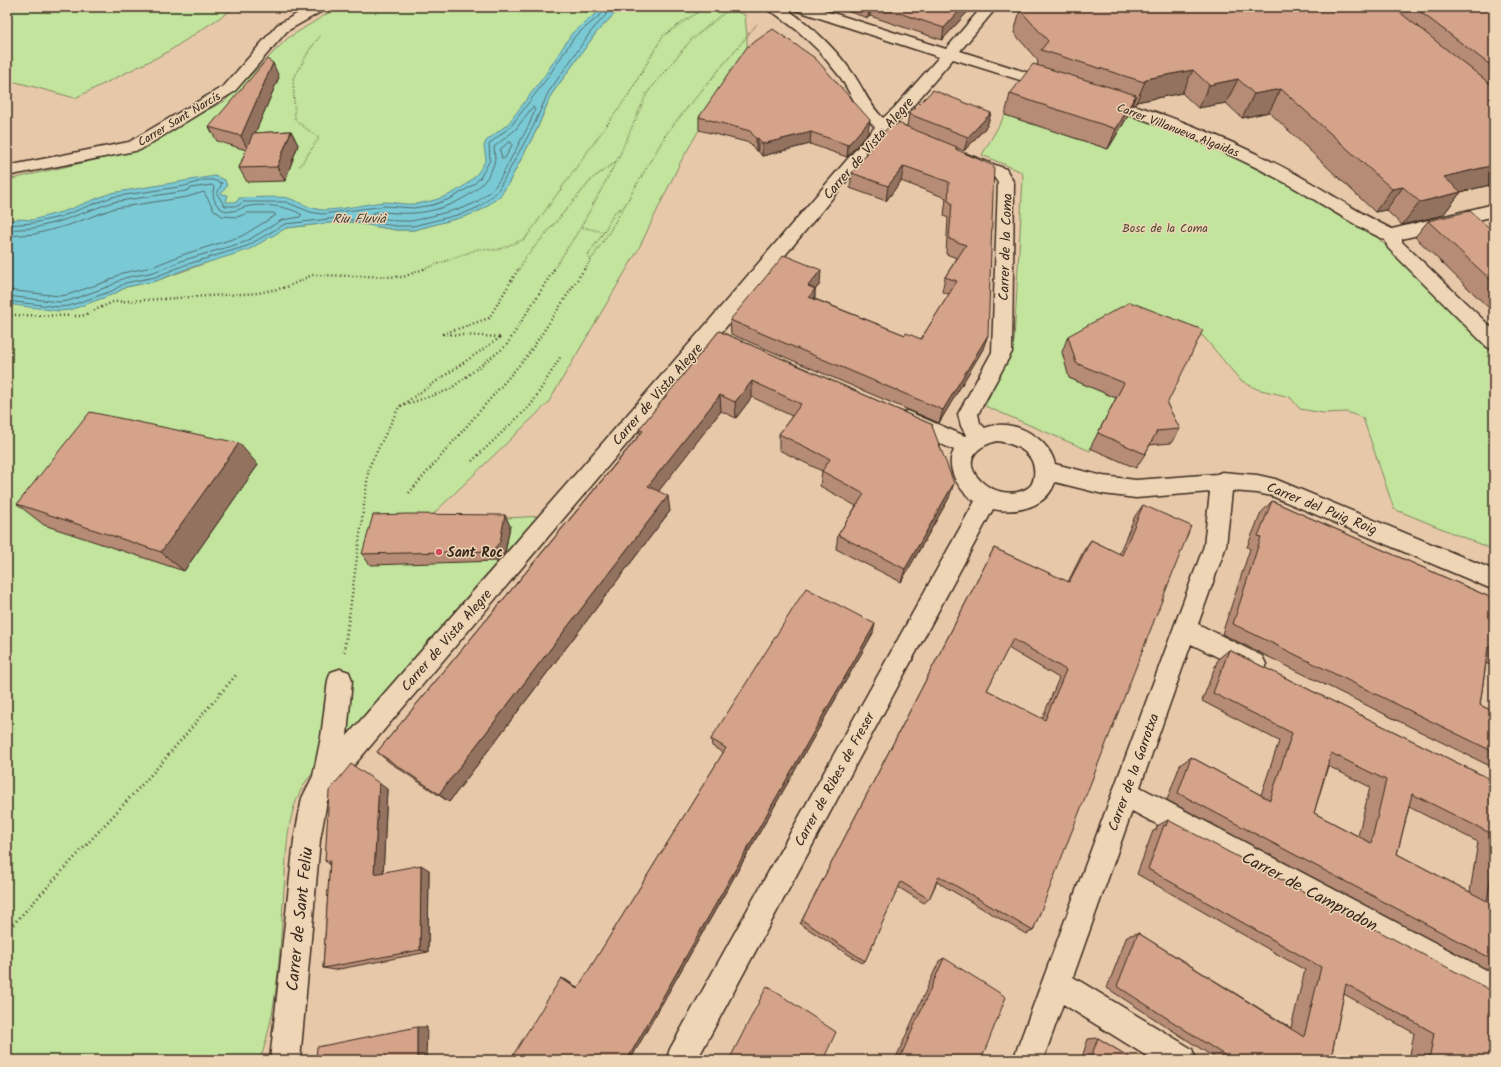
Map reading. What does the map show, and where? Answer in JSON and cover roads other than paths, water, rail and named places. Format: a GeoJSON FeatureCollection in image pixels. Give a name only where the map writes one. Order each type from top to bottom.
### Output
{"type":"FeatureCollection","features":[{"type":"Feature","properties":{"kind":"street","name":"Carrer Sant Narcís"},"geometry":{"type":"LineString","coordinates":[[7,171],[134,146],[229,89],[282,28],[319,7]]}},
{"type":"Feature","properties":{"kind":"street"},"geometry":{"type":"LineString","coordinates":[[800,7],[1068,90]]}},
{"type":"Feature","properties":{"kind":"street","name":"Carrer de Vista Alegre"},"geometry":{"type":"LineString","coordinates":[[324,781],[716,337],[884,126],[900,111],[990,7]]}},
{"type":"Feature","properties":{"kind":"street"},"geometry":{"type":"LineString","coordinates":[[779,8],[818,41],[848,77],[870,115],[884,126],[912,138]]}},
{"type":"Feature","properties":{"kind":"street","name":"Carrer Villanueva Algaidas"},"geometry":{"type":"LineString","coordinates":[[1090,97],[1156,118],[1236,151],[1287,177],[1394,241]]}},
{"type":"Feature","properties":{"kind":"street","name":"Carrer de la Coma"},"geometry":{"type":"LineString","coordinates":[[954,154],[1000,173],[1006,182],[1002,352],[968,414],[973,441]]}},
{"type":"Feature","properties":{"kind":"street"},"geometry":{"type":"LineString","coordinates":[[1494,210],[1397,234],[1394,241],[1494,342]]}},
{"type":"Feature","properties":{"kind":"street"},"geometry":{"type":"LineString","coordinates":[[888,411],[973,441]]}},
{"type":"Feature","properties":{"kind":"street"},"geometry":{"type":"LineString","coordinates":[[997,433],[1017,437],[1029,444],[1039,452],[1047,471],[1043,487],[1034,496],[1014,502],[998,501],[988,498],[972,488],[964,476],[960,460],[973,441],[997,433]]}},
{"type":"Feature","properties":{"kind":"street","name":"Carrer del Puig Roig"},"geometry":{"type":"LineString","coordinates":[[1047,471],[1124,488],[1174,488],[1222,481],[1243,482],[1275,488],[1494,580]]}},
{"type":"Feature","properties":{"kind":"street","name":"Carrer de la Garrotxa"},"geometry":{"type":"LineString","coordinates":[[1028,1060],[1215,546],[1222,481]]}},
{"type":"Feature","properties":{"kind":"street","name":"Carrer de Ribes de Freser"},"geometry":{"type":"LineString","coordinates":[[681,1060],[988,498]]}},
{"type":"Feature","properties":{"kind":"street"},"geometry":{"type":"LineString","coordinates":[[1184,629],[1276,675]]}},
{"type":"Feature","properties":{"kind":"street"},"geometry":{"type":"LineString","coordinates":[[324,781],[334,737],[340,680]]}},
{"type":"Feature","properties":{"kind":"street","name":"Carrer de Sant Feliu"},"geometry":{"type":"LineString","coordinates":[[285,1060],[307,840],[315,798],[324,781]]}},
{"type":"Feature","properties":{"kind":"street","name":"Carrer de Camprodon"},"geometry":{"type":"LineString","coordinates":[[1125,792],[1494,990]]}},
{"type":"Feature","properties":{"kind":"street"},"geometry":{"type":"LineString","coordinates":[[1056,984],[1181,1060]]}},
{"type":"Feature","properties":{"kind":"water","name":"Riu Fluvià"},"geometry":{"type":"Polygon","coordinates":[[[604,7],[621,7],[596,33],[551,95],[537,129],[508,184],[500,196],[481,210],[467,216],[414,230],[396,230],[351,222],[286,228],[248,250],[186,269],[156,281],[126,287],[114,294],[70,310],[59,311],[7,304],[7,221],[18,219],[32,220],[65,211],[111,193],[215,176],[225,180],[227,186],[221,194],[228,195],[226,202],[237,202],[239,198],[284,197],[323,210],[384,202],[414,204],[436,200],[446,196],[466,185],[481,169],[486,159],[484,146],[486,141],[508,124],[545,75],[572,33],[604,7]]]}},
{"type":"Feature","properties":{"kind":"place","name":"Sant Roc"},"geometry":{"type":"Point","coordinates":[439,552]}},
{"type":"Feature","properties":{"kind":"park label","name":"Bosc de la Coma"},"geometry":{"type":"Point","coordinates":[1165,228]}}]}
